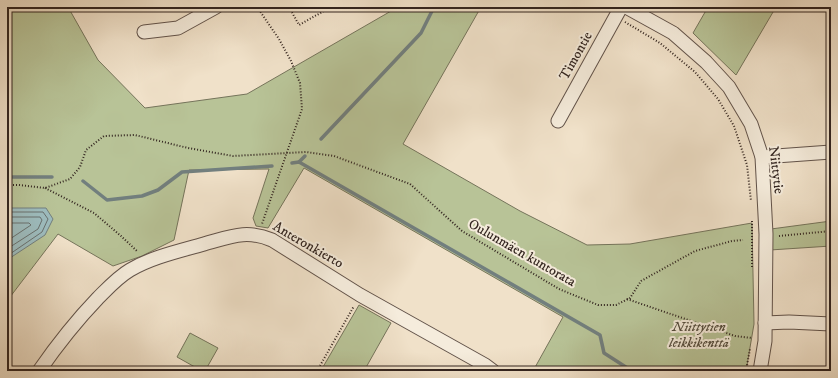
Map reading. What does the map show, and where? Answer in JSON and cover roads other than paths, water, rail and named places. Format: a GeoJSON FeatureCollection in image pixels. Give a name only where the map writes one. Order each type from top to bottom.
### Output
{"type":"FeatureCollection","features":[{"type":"Feature","properties":{"kind":"street"},"geometry":{"type":"LineString","coordinates":[[144,32],[178,28],[216,7]]}},
{"type":"Feature","properties":{"kind":"street","name":"Niittytie"},"geometry":{"type":"LineString","coordinates":[[626,7],[673,33],[706,62],[729,87],[751,124],[762,157],[766,234],[765,341],[760,371]]}},
{"type":"Feature","properties":{"kind":"street","name":"Timontie"},"geometry":{"type":"LineString","coordinates":[[558,121],[618,12]]}},
{"type":"Feature","properties":{"kind":"street"},"geometry":{"type":"LineString","coordinates":[[762,157],[831,152]]}},
{"type":"Feature","properties":{"kind":"street","name":"Anteronkierto"},"geometry":{"type":"LineString","coordinates":[[39,371],[74,324],[110,285],[129,270],[147,262],[239,234],[259,235],[272,240],[360,295],[485,365],[493,371]]}},
{"type":"Feature","properties":{"kind":"street"},"geometry":{"type":"LineString","coordinates":[[765,323],[789,322],[831,324]]}},
{"type":"Feature","properties":{"kind":"water"},"geometry":{"type":"Polygon","coordinates":[[[7,208],[46,208],[53,219],[45,235],[7,261],[7,208]]]}},
{"type":"Feature","properties":{"kind":"waterway"},"geometry":{"type":"LineString","coordinates":[[321,139],[421,33],[434,7]]}},
{"type":"Feature","properties":{"kind":"waterway"},"geometry":{"type":"LineString","coordinates":[[299,162],[305,156]]}},
{"type":"Feature","properties":{"kind":"waterway"},"geometry":{"type":"LineString","coordinates":[[292,163],[299,162],[600,335],[604,353],[632,371]]}},
{"type":"Feature","properties":{"kind":"waterway"},"geometry":{"type":"LineString","coordinates":[[83,181],[107,200],[142,196],[158,190],[182,172],[272,166]]}},
{"type":"Feature","properties":{"kind":"waterway"},"geometry":{"type":"LineString","coordinates":[[7,177],[52,177]]}},
{"type":"Feature","properties":{"kind":"park label","name":"Niittytien leikkikenttä"},"geometry":{"type":"Point","coordinates":[699,336]}}]}
